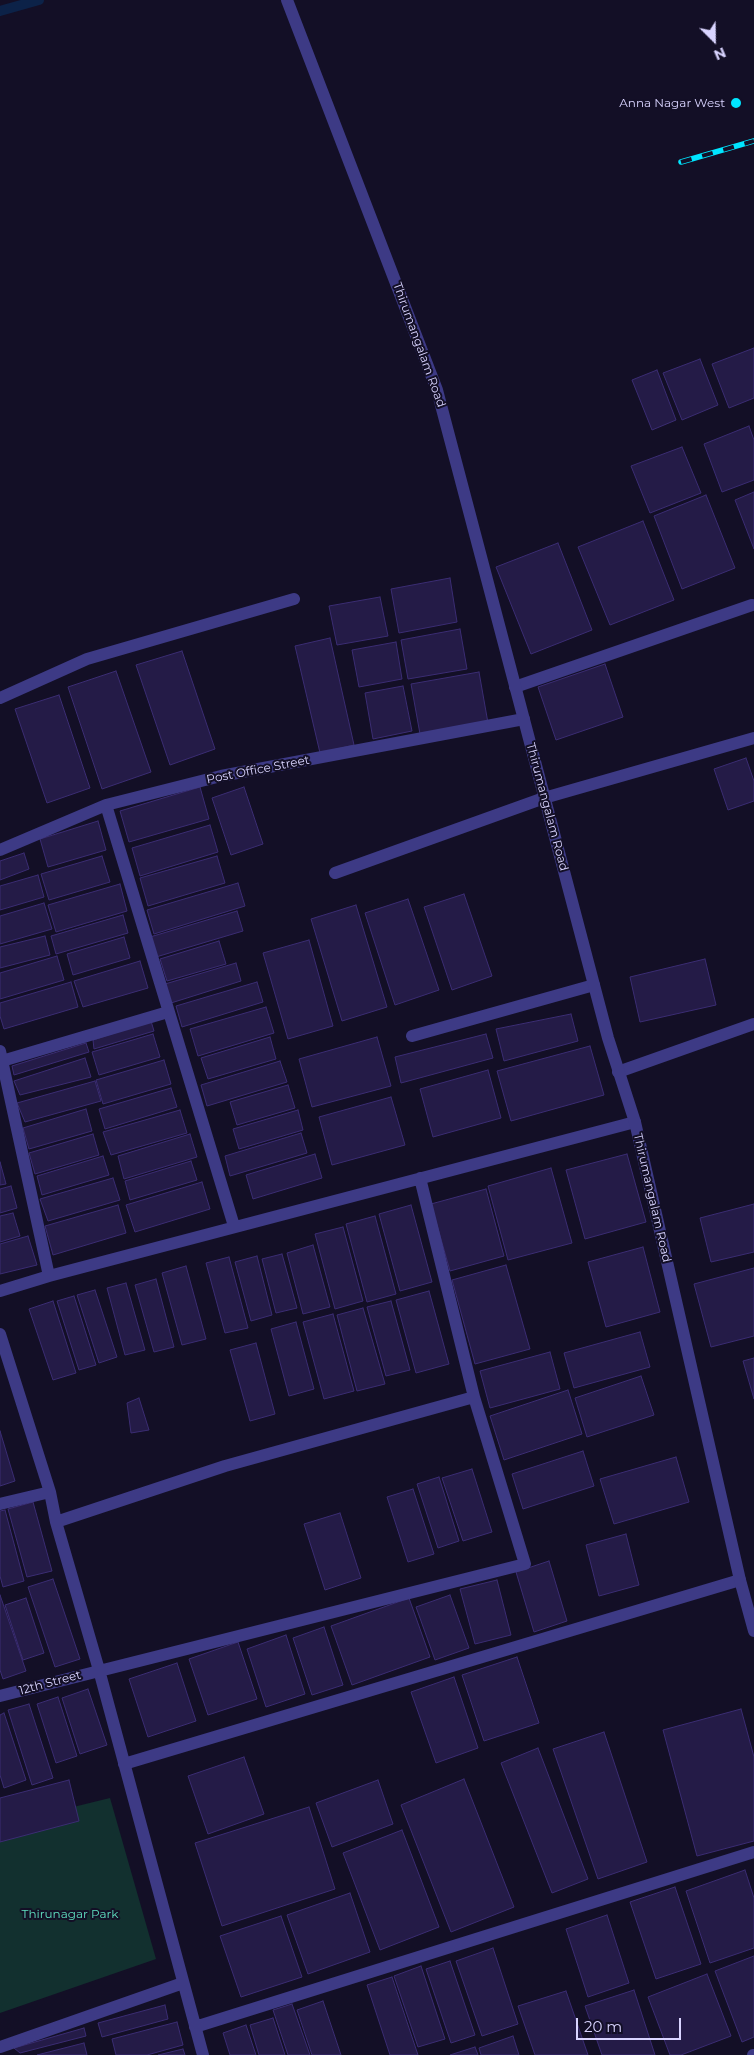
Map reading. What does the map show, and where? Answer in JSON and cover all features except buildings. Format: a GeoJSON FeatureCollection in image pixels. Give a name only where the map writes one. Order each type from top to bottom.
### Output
{"type":"FeatureCollection","features":[{"type":"Feature","properties":{"kind":"street","name":"Thirumangalam Road"},"geometry":{"type":"LineString","coordinates":[[286,0],[437,390],[594,985],[618,1072],[635,1122],[740,1580],[754,1631]]}},
{"type":"Feature","properties":{"kind":"street"},"geometry":{"type":"LineString","coordinates":[[0,698],[87,659],[294,599]]}},
{"type":"Feature","properties":{"kind":"street"},"geometry":{"type":"LineString","coordinates":[[515,687],[752,605]]}},
{"type":"Feature","properties":{"kind":"street","name":"Post Office Street"},"geometry":{"type":"LineString","coordinates":[[0,850],[106,805],[221,776],[524,719]]}},
{"type":"Feature","properties":{"kind":"street"},"geometry":{"type":"LineString","coordinates":[[335,873],[544,798],[754,738]]}},
{"type":"Feature","properties":{"kind":"street"},"geometry":{"type":"LineString","coordinates":[[106,805],[234,1226]]}},
{"type":"Feature","properties":{"kind":"street"},"geometry":{"type":"LineString","coordinates":[[412,1036],[594,985]]}},
{"type":"Feature","properties":{"kind":"street"},"geometry":{"type":"LineString","coordinates":[[49,1276],[1,1056],[168,1012]]}},
{"type":"Feature","properties":{"kind":"street"},"geometry":{"type":"LineString","coordinates":[[618,1072],[754,1024]]}},
{"type":"Feature","properties":{"kind":"street"},"geometry":{"type":"LineString","coordinates":[[0,1291],[234,1226],[635,1122]]}},
{"type":"Feature","properties":{"kind":"street"},"geometry":{"type":"LineString","coordinates":[[56,1522],[225,1466],[474,1397],[420,1178]]}},
{"type":"Feature","properties":{"kind":"street"},"geometry":{"type":"LineString","coordinates":[[0,1334],[50,1492],[56,1522],[99,1670],[203,2055]]}},
{"type":"Feature","properties":{"kind":"street","name":"12th Street"},"geometry":{"type":"LineString","coordinates":[[0,1696],[525,1564],[474,1397]]}},
{"type":"Feature","properties":{"kind":"street"},"geometry":{"type":"LineString","coordinates":[[0,1504],[50,1492]]}},
{"type":"Feature","properties":{"kind":"street"},"geometry":{"type":"LineString","coordinates":[[124,1764],[740,1580]]}},
{"type":"Feature","properties":{"kind":"street"},"geometry":{"type":"LineString","coordinates":[[195,2027],[754,1852]]}},
{"type":"Feature","properties":{"kind":"street"},"geometry":{"type":"LineString","coordinates":[[2,2055],[0,2048],[183,1983]]}},
{"type":"Feature","properties":{"kind":"green space","name":"Thirunagar Park"},"geometry":{"type":"Polygon","coordinates":[[[110,1798],[156,1959],[0,2013],[0,1825],[110,1798]]]}},
{"type":"Feature","properties":{"kind":"waterway"},"geometry":{"type":"LineString","coordinates":[[0,11],[39,0]]}},
{"type":"Feature","properties":{"kind":"railway"},"geometry":{"type":"LineString","coordinates":[[681,162],[754,141]]}},
{"type":"Feature","properties":{"kind":"place","name":"Anna Nagar West"},"geometry":{"type":"Point","coordinates":[736,103]}}]}
